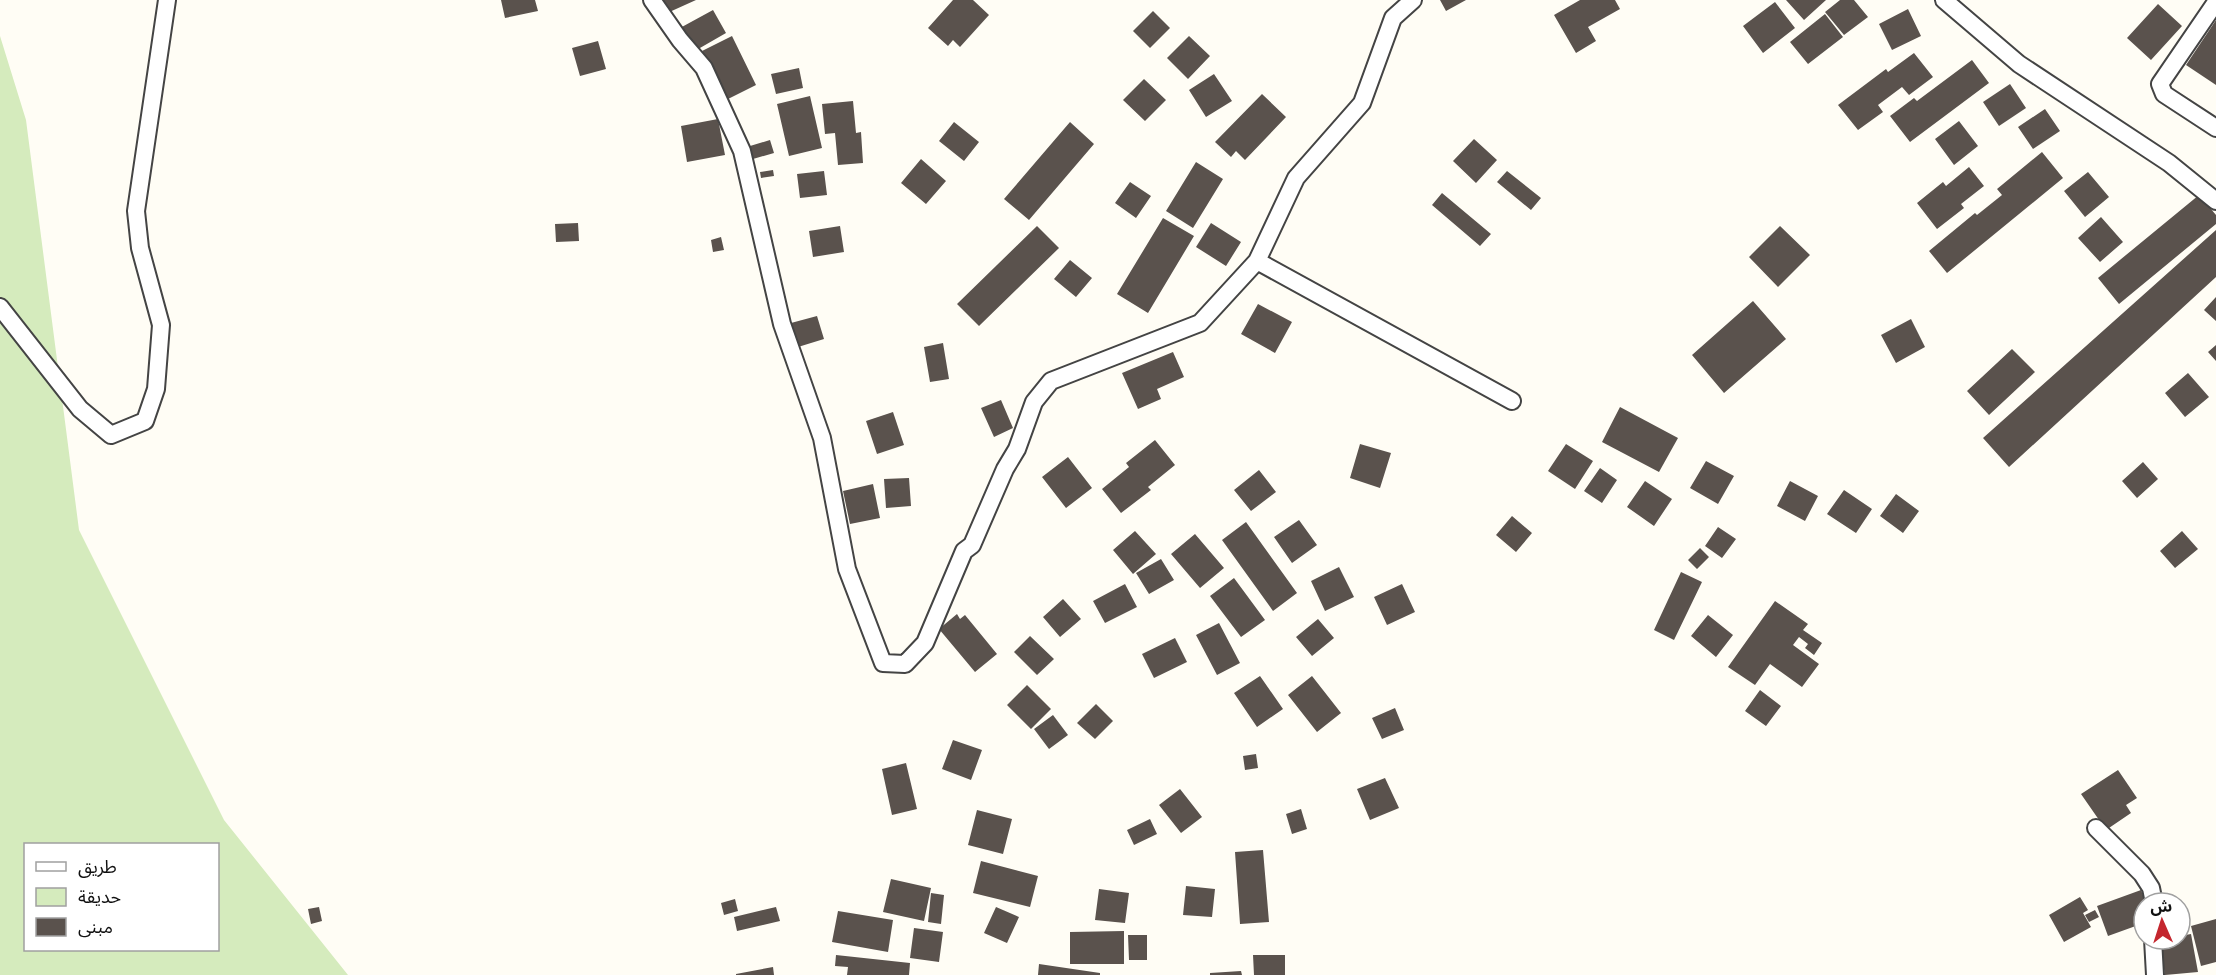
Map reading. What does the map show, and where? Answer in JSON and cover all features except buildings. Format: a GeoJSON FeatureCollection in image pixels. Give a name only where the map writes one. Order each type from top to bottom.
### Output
{"type":"FeatureCollection","features":[{"type":"Feature","properties":{"kind":"street"},"geometry":{"type":"LineString","coordinates":[[0,307],[80,410],[111,435],[145,421],[156,389],[161,325],[140,248],[136,211],[167,0]]}},
{"type":"Feature","properties":{"kind":"street"},"geometry":{"type":"LineString","coordinates":[[652,0],[680,40],[704,68],[742,151],[782,324],[822,438],[847,569],[883,663],[905,664],[925,643],[964,551],[972,545],[1005,469],[1017,449],[1034,402],[1051,381],[1200,323],[1257,261],[1296,178],[1362,103],[1394,18],[1413,0]]}},
{"type":"Feature","properties":{"kind":"street"},"geometry":{"type":"LineString","coordinates":[[1944,0],[2019,64],[2169,163],[2216,201]]}},
{"type":"Feature","properties":{"kind":"street"},"geometry":{"type":"LineString","coordinates":[[2216,2],[2160,84],[2164,94],[2216,128]]}},
{"type":"Feature","properties":{"kind":"street"},"geometry":{"type":"LineString","coordinates":[[1257,261],[1512,400]]}},
{"type":"Feature","properties":{"kind":"street"},"geometry":{"type":"LineString","coordinates":[[2096,828],[2142,874],[2152,891]]}},
{"type":"Feature","properties":{"kind":"street"},"geometry":{"type":"LineString","coordinates":[[2153,951],[2155,975]]}},
{"type":"Feature","properties":{"kind":"green space"},"geometry":{"type":"Polygon","coordinates":[[[0,36],[26,120],[79,530],[224,820],[348,975],[0,975],[0,36]]]}}]}
